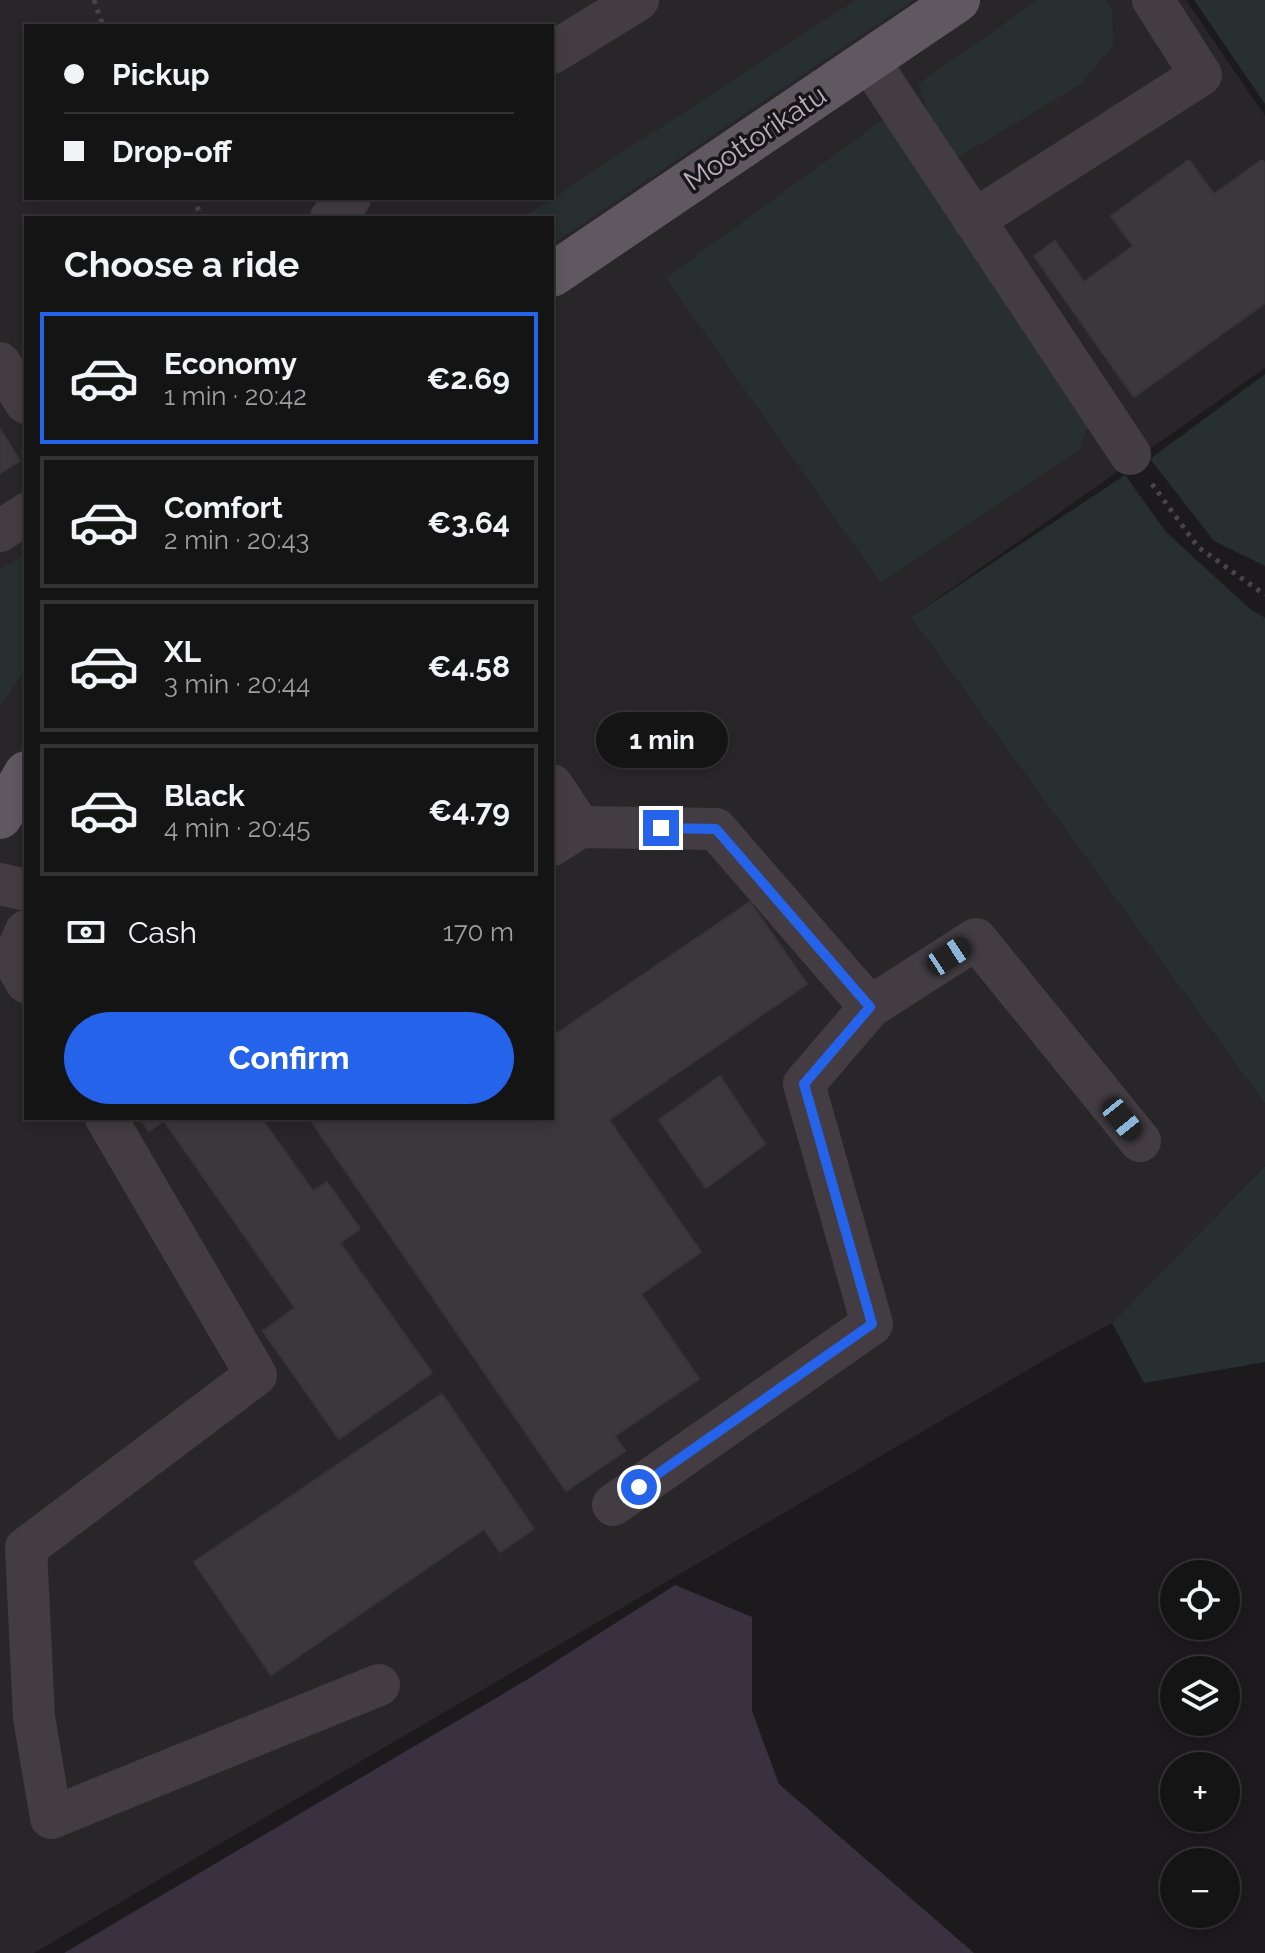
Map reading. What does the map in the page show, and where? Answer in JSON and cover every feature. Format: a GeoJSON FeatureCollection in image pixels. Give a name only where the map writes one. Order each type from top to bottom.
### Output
{"type":"FeatureCollection","features":[{"type":"Feature","properties":{"kind":"main road","name":"Moottorikatu"},"geometry":{"type":"LineString","coordinates":[[554,274],[958,0]]}},
{"type":"Feature","properties":{"kind":"main road"},"geometry":{"type":"LineString","coordinates":[[0,817],[24,776]]}},
{"type":"Feature","properties":{"kind":"street"},"geometry":{"type":"LineString","coordinates":[[554,52],[638,0]]}},
{"type":"Feature","properties":{"kind":"street"},"geometry":{"type":"LineString","coordinates":[[974,220],[1201,75],[1153,0]]}},
{"type":"Feature","properties":{"kind":"street"},"geometry":{"type":"LineString","coordinates":[[869,61],[1130,454]]}},
{"type":"Feature","properties":{"kind":"street"},"geometry":{"type":"LineString","coordinates":[[333,216],[348,200]]}},
{"type":"Feature","properties":{"kind":"street"},"geometry":{"type":"LineString","coordinates":[[0,363],[24,400]]}},
{"type":"Feature","properties":{"kind":"street"},"geometry":{"type":"LineString","coordinates":[[0,531],[24,515]]}},
{"type":"Feature","properties":{"kind":"street"},"geometry":{"type":"LineString","coordinates":[[554,792],[566,836],[716,829],[870,1007]]}},
{"type":"Feature","properties":{"kind":"street"},"geometry":{"type":"LineString","coordinates":[[0,884],[24,890]]}},
{"type":"Feature","properties":{"kind":"street"},"geometry":{"type":"LineString","coordinates":[[24,935],[13,959],[24,978]]}},
{"type":"Feature","properties":{"kind":"street"},"geometry":{"type":"LineString","coordinates":[[613,1505],[872,1324],[804,1084],[870,1007],[976,939],[1140,1141]]}},
{"type":"Feature","properties":{"kind":"street"},"geometry":{"type":"LineString","coordinates":[[107,1120],[256,1375],[26,1548],[34,1717],[51,1818],[379,1685]]}},
{"type":"Feature","properties":{"kind":"path"},"geometry":{"type":"LineString","coordinates":[[94,0],[102,24]]}},
{"type":"Feature","properties":{"kind":"path"},"geometry":{"type":"LineString","coordinates":[[1130,454],[1198,547],[1265,595]]}},
{"type":"Feature","properties":{"kind":"shaded area"},"geometry":{"type":"Polygon","coordinates":[[[0,0],[1186,0],[1265,116],[1265,368],[911,617],[1265,1104],[1265,1166],[1112,1323],[34,1953],[0,1953],[0,0]]]}},
{"type":"Feature","properties":{"kind":"shaded area"},"geometry":{"type":"Polygon","coordinates":[[[856,0],[913,0],[554,243],[554,216],[525,216],[554,200],[554,197],[856,0]]]}},
{"type":"Feature","properties":{"kind":"shaded area"},"geometry":{"type":"Polygon","coordinates":[[[1038,0],[1105,0],[1112,10],[1113,45],[1081,84],[957,158],[940,148],[918,84],[1038,0]]]}},
{"type":"Feature","properties":{"kind":"shaded area"},"geometry":{"type":"Polygon","coordinates":[[[1194,0],[1265,0],[1265,104],[1194,0]]]}},
{"type":"Feature","properties":{"kind":"shaded area"},"geometry":{"type":"Polygon","coordinates":[[[885,118],[1089,422],[1080,449],[881,583],[666,278],[885,118]]]}},
{"type":"Feature","properties":{"kind":"shaded area"},"geometry":{"type":"Polygon","coordinates":[[[1265,374],[1265,566],[1214,541],[1150,459],[1265,374]]]}},
{"type":"Feature","properties":{"kind":"shaded area"},"geometry":{"type":"Polygon","coordinates":[[[1125,475],[1166,532],[1250,609],[1265,618],[1265,1104],[911,617],[1125,475]]]}},
{"type":"Feature","properties":{"kind":"shaded area"},"geometry":{"type":"Polygon","coordinates":[[[24,554],[24,672],[0,706],[0,570],[24,554]]]}},
{"type":"Feature","properties":{"kind":"shaded area"},"geometry":{"type":"Polygon","coordinates":[[[1265,1166],[1265,1362],[1144,1383],[1112,1323],[1265,1166]]]}},
{"type":"Feature","properties":{"kind":"shaded area"},"geometry":{"type":"Polygon","coordinates":[[[675,1585],[752,1617],[752,1711],[779,1784],[974,1953],[64,1953],[528,1679],[675,1585]]]}},
{"type":"Feature","properties":{"kind":"building"},"geometry":{"type":"Polygon","coordinates":[[[1189,160],[1214,194],[1262,160],[1265,164],[1265,303],[1134,397],[1034,256],[1055,241],[1084,282],[1133,246],[1111,216],[1189,160]]]}},
{"type":"Feature","properties":{"kind":"building"},"geometry":{"type":"Polygon","coordinates":[[[0,429],[20,461],[0,473],[0,429]]]}},
{"type":"Feature","properties":{"kind":"building"},"geometry":{"type":"Polygon","coordinates":[[[750,902],[807,984],[609,1120],[701,1252],[641,1294],[699,1379],[615,1436],[625,1451],[566,1491],[310,1120],[554,1120],[554,1031],[556,1034],[750,902]]]}},
{"type":"Feature","properties":{"kind":"building"},"geometry":{"type":"Polygon","coordinates":[[[720,1076],[765,1144],[706,1188],[659,1120],[720,1076]]]}},
{"type":"Feature","properties":{"kind":"building"},"geometry":{"type":"Polygon","coordinates":[[[141,1120],[262,1120],[313,1191],[327,1182],[360,1229],[340,1243],[432,1373],[339,1439],[263,1331],[295,1308],[164,1121],[149,1131],[141,1120]]]}},
{"type":"Feature","properties":{"kind":"building"},"geometry":{"type":"Polygon","coordinates":[[[442,1394],[534,1529],[500,1552],[484,1529],[271,1675],[194,1562],[442,1394]]]}},
{"type":"Feature","properties":{"kind":"route"},"geometry":{"type":"LineString","coordinates":[[639,1487],[872,1324],[804,1084],[870,1007],[716,829],[661,828]]}}]}
